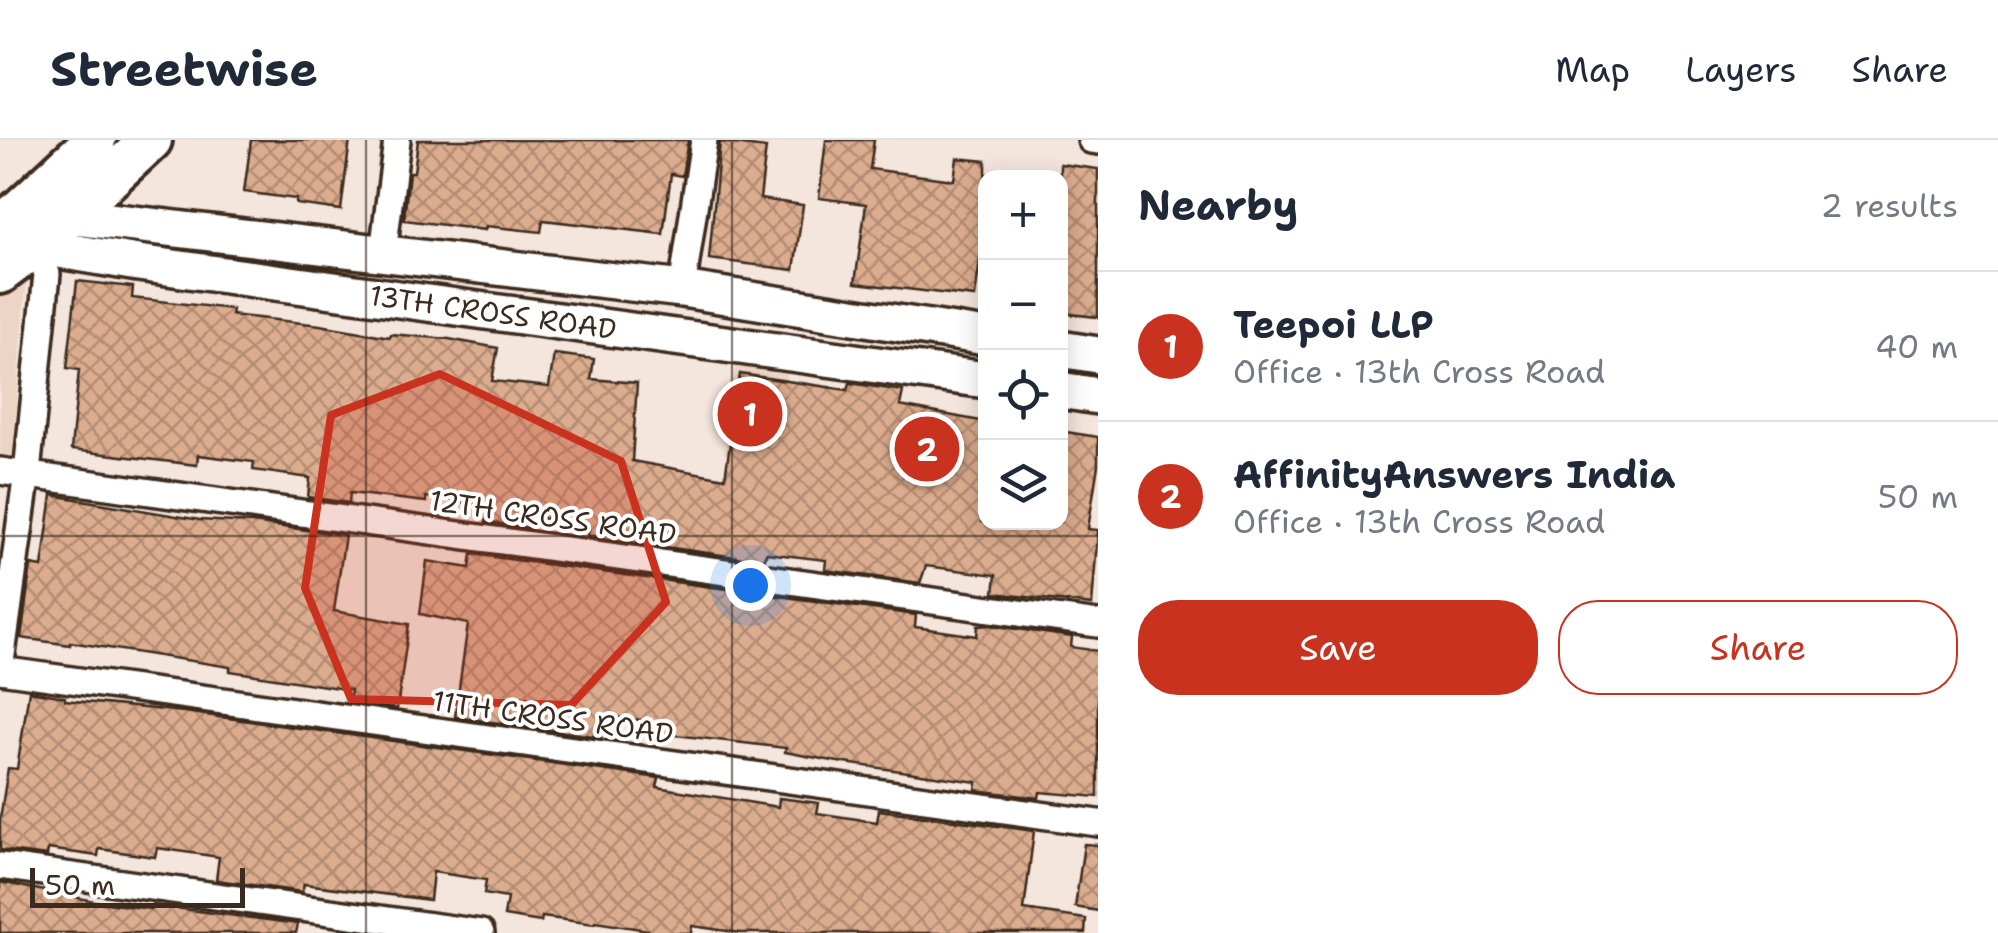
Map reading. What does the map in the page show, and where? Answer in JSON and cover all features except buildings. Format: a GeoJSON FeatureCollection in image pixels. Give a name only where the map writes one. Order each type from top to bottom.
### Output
{"type":"FeatureCollection","features":[{"type":"Feature","properties":{"kind":"main road"},"geometry":{"type":"LineString","coordinates":[[12,226],[68,216],[118,147]]}},
{"type":"Feature","properties":{"kind":"main road"},"geometry":{"type":"LineString","coordinates":[[0,273],[12,226],[118,147]]}},
{"type":"Feature","properties":{"kind":"main road","name":"13TH CROSS ROAD"},"geometry":{"type":"LineString","coordinates":[[68,216],[682,289],[978,336]]}},
{"type":"Feature","properties":{"kind":"main road","name":"13TH CROSS ROAD"},"geometry":{"type":"LineString","coordinates":[[12,226],[138,263],[978,379]]}},
{"type":"Feature","properties":{"kind":"main road"},"geometry":{"type":"LineString","coordinates":[[1066,350],[1098,355]]}},
{"type":"Feature","properties":{"kind":"main road"},"geometry":{"type":"LineString","coordinates":[[1068,391],[1098,396]]}},
{"type":"Feature","properties":{"kind":"street"},"geometry":{"type":"LineString","coordinates":[[383,253],[397,140]]}},
{"type":"Feature","properties":{"kind":"street"},"geometry":{"type":"LineString","coordinates":[[682,289],[704,140]]}},
{"type":"Feature","properties":{"kind":"street"},"geometry":{"type":"LineString","coordinates":[[1090,140],[1098,141]]}},
{"type":"Feature","properties":{"kind":"street"},"geometry":{"type":"LineString","coordinates":[[0,669],[27,473],[48,274],[12,226]]}},
{"type":"Feature","properties":{"kind":"street","name":"12TH CROSS ROAD"},"geometry":{"type":"LineString","coordinates":[[0,470],[1098,624]]}},
{"type":"Feature","properties":{"kind":"street","name":"11TH CROSS ROAD"},"geometry":{"type":"LineString","coordinates":[[0,669],[1098,823]]}},
{"type":"Feature","properties":{"kind":"street"},"geometry":{"type":"LineString","coordinates":[[0,866],[481,933]]}},
{"type":"Feature","properties":{"kind":"highlighted area"},"geometry":{"type":"Polygon","coordinates":[[[440,374],[621,461],[666,602],[571,705],[351,699],[305,588],[331,415],[440,374]]]}},
{"type":"Feature","properties":{"kind":"shaded area"},"geometry":{"type":"Polygon","coordinates":[[[27,273],[12,461],[0,460],[0,289],[27,273]]]}},
{"type":"Feature","properties":{"kind":"shaded area"},"geometry":{"type":"Polygon","coordinates":[[[736,360],[788,367],[776,461],[724,454],[736,360]]]}},
{"type":"Feature","properties":{"kind":"place","name":"Teepoi LLP"},"geometry":{"type":"Point","coordinates":[750,414]}},
{"type":"Feature","properties":{"kind":"place","name":"AffinityAnswers India"},"geometry":{"type":"Point","coordinates":[927,449]}}]}
